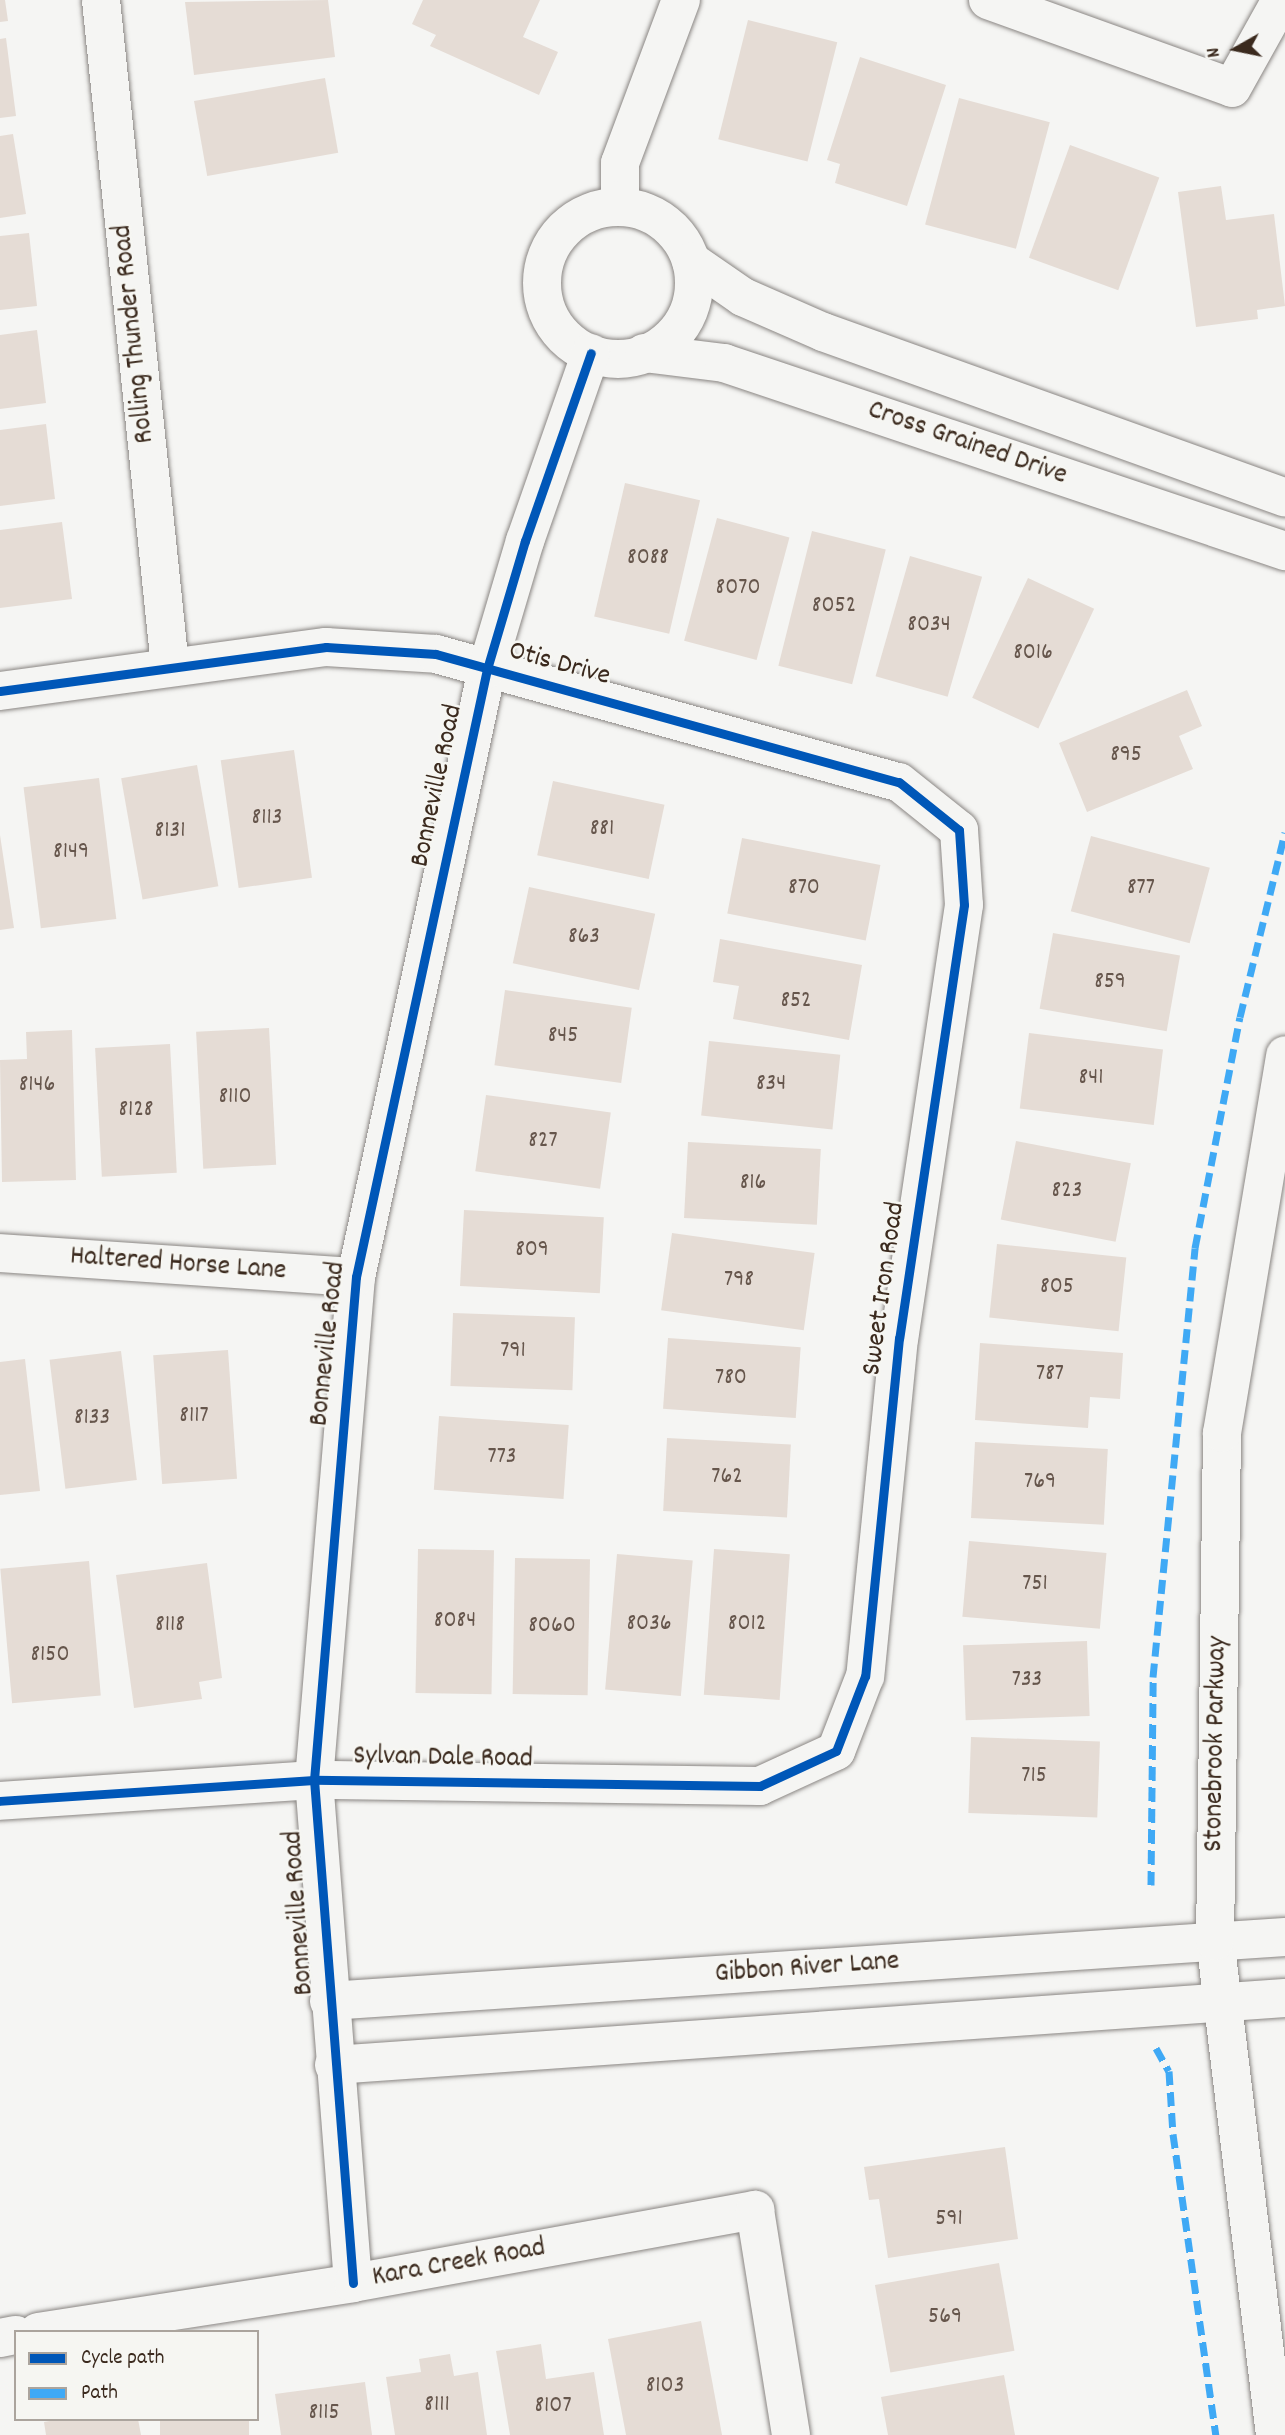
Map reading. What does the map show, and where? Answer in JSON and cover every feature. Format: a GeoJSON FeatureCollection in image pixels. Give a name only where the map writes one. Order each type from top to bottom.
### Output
{"type":"FeatureCollection","features":[{"type":"Feature","properties":{"kind":"street","name":"Rolling Thunder Road"},"geometry":{"type":"LineString","coordinates":[[101,0],[170,667]]}},
{"type":"Feature","properties":{"kind":"street"},"geometry":{"type":"LineString","coordinates":[[620,207],[620,163],[681,0]]}},
{"type":"Feature","properties":{"kind":"street"},"geometry":{"type":"LineString","coordinates":[[988,0],[1232,88],[1281,0]]}},
{"type":"Feature","properties":{"kind":"street"},"geometry":{"type":"LineString","coordinates":[[620,207],[639,210],[666,225],[691,261],[696,286],[687,312],[666,340],[644,353],[615,358],[591,354],[564,337],[549,316],[542,291],[542,270],[554,241],[572,222],[594,210],[620,207]]}},
{"type":"Feature","properties":{"kind":"street","name":"Cross Grained Drive"},"geometry":{"type":"LineString","coordinates":[[691,261],[743,297],[823,332],[1285,497]]}},
{"type":"Feature","properties":{"kind":"street","name":"Cross Grained Drive"},"geometry":{"type":"LineString","coordinates":[[644,353],[724,363],[1285,551]]}},
{"type":"Feature","properties":{"kind":"street","name":"Bonneville Road"},"geometry":{"type":"LineString","coordinates":[[353,2283],[329,2001],[314,1780],[356,1277],[487,669],[525,541],[591,354]]}},
{"type":"Feature","properties":{"kind":"street","name":"Otis Drive"},"geometry":{"type":"LineString","coordinates":[[0,691],[326,647],[363,647],[436,654],[899,782],[959,830]]}},
{"type":"Feature","properties":{"kind":"street","name":"Sweet Iron Road"},"geometry":{"type":"LineString","coordinates":[[836,1751],[865,1676],[899,1338],[964,905],[959,830]]}},
{"type":"Feature","properties":{"kind":"street","name":"Stonebrook Parkway"},"geometry":{"type":"LineString","coordinates":[[1275,2435],[1214,1941],[1222,1433],[1285,1055]]}},
{"type":"Feature","properties":{"kind":"street","name":"Haltered Horse Lane"},"geometry":{"type":"LineString","coordinates":[[0,1253],[356,1277]]}},
{"type":"Feature","properties":{"kind":"street","name":"Sylvan Dale Road"},"geometry":{"type":"LineString","coordinates":[[0,1801],[314,1780],[760,1786],[836,1751]]}},
{"type":"Feature","properties":{"kind":"street","name":"Gibbon River Lane"},"geometry":{"type":"LineString","coordinates":[[329,2001],[1285,1937]]}},
{"type":"Feature","properties":{"kind":"street"},"geometry":{"type":"LineString","coordinates":[[334,2065],[1285,1998]]}},
{"type":"Feature","properties":{"kind":"street","name":"Kara Creek Road"},"geometry":{"type":"LineString","coordinates":[[51,2330],[353,2283],[755,2210],[790,2435]]}},
{"type":"Feature","properties":{"kind":"building"},"geometry":{"type":"Polygon","coordinates":[[[0,0],[5,0],[8,21],[0,22],[0,0]]]}},
{"type":"Feature","properties":{"kind":"building"},"geometry":{"type":"Polygon","coordinates":[[[328,0],[335,57],[194,75],[185,2],[328,0]]]}},
{"type":"Feature","properties":{"kind":"building"},"geometry":{"type":"Polygon","coordinates":[[[423,0],[540,0],[523,37],[558,52],[539,95],[430,46],[436,35],[412,24],[423,0]]]}},
{"type":"Feature","properties":{"kind":"building"},"geometry":{"type":"Polygon","coordinates":[[[748,20],[837,42],[808,162],[718,139],[748,20]]]}},
{"type":"Feature","properties":{"kind":"building"},"geometry":{"type":"Polygon","coordinates":[[[6,38],[16,116],[0,118],[0,39],[6,38]]]}},
{"type":"Feature","properties":{"kind":"building"},"geometry":{"type":"Polygon","coordinates":[[[860,57],[946,85],[907,206],[835,183],[840,164],[827,160],[860,57]]]}},
{"type":"Feature","properties":{"kind":"building"},"geometry":{"type":"Polygon","coordinates":[[[325,78],[338,153],[207,176],[194,101],[325,78]]]}},
{"type":"Feature","properties":{"kind":"building"},"geometry":{"type":"Polygon","coordinates":[[[959,98],[1050,122],[1016,249],[925,225],[959,98]]]}},
{"type":"Feature","properties":{"kind":"building"},"geometry":{"type":"Polygon","coordinates":[[[13,134],[26,214],[0,218],[0,136],[13,134]]]}},
{"type":"Feature","properties":{"kind":"building"},"geometry":{"type":"Polygon","coordinates":[[[1070,145],[1159,177],[1118,290],[1029,258],[1070,145]]]}},
{"type":"Feature","properties":{"kind":"building"},"geometry":{"type":"Polygon","coordinates":[[[1221,186],[1226,220],[1274,214],[1285,306],[1257,310],[1258,319],[1196,327],[1178,192],[1221,186]]]}},
{"type":"Feature","properties":{"kind":"building"},"geometry":{"type":"Polygon","coordinates":[[[29,233],[37,306],[0,310],[0,236],[29,233]]]}},
{"type":"Feature","properties":{"kind":"building"},"geometry":{"type":"Polygon","coordinates":[[[37,330],[46,403],[0,409],[0,335],[37,330]]]}},
{"type":"Feature","properties":{"kind":"building"},"geometry":{"type":"Polygon","coordinates":[[[46,424],[55,499],[0,506],[0,430],[46,424]]]}},
{"type":"Feature","properties":{"kind":"building"},"geometry":{"type":"Polygon","coordinates":[[[625,483],[700,500],[669,634],[594,616],[625,483]]]}},
{"type":"Feature","properties":{"kind":"building"},"geometry":{"type":"Polygon","coordinates":[[[717,518],[789,537],[757,660],[684,641],[717,518]]]}},
{"type":"Feature","properties":{"kind":"building"},"geometry":{"type":"Polygon","coordinates":[[[62,522],[72,599],[0,608],[0,530],[62,522]]]}},
{"type":"Feature","properties":{"kind":"building"},"geometry":{"type":"Polygon","coordinates":[[[812,531],[886,549],[852,684],[778,666],[812,531]]]}},
{"type":"Feature","properties":{"kind":"building"},"geometry":{"type":"Polygon","coordinates":[[[910,556],[982,577],[948,697],[876,676],[910,556]]]}},
{"type":"Feature","properties":{"kind":"building"},"geometry":{"type":"Polygon","coordinates":[[[1028,578],[1094,609],[1038,728],[972,698],[1028,578]]]}},
{"type":"Feature","properties":{"kind":"building"},"geometry":{"type":"Polygon","coordinates":[[[1187,690],[1202,726],[1179,736],[1193,769],[1087,812],[1059,743],[1187,690]]]}},
{"type":"Feature","properties":{"kind":"building"},"geometry":{"type":"Polygon","coordinates":[[[294,750],[312,878],[239,888],[221,760],[294,750]]]}},
{"type":"Feature","properties":{"kind":"building"},"geometry":{"type":"Polygon","coordinates":[[[197,765],[218,886],[143,900],[121,778],[197,765]]]}},
{"type":"Feature","properties":{"kind":"building"},"geometry":{"type":"Polygon","coordinates":[[[99,778],[116,919],[41,928],[24,787],[99,778]]]}},
{"type":"Feature","properties":{"kind":"building"},"geometry":{"type":"Polygon","coordinates":[[[553,781],[665,805],[649,879],[537,855],[553,781]]]}},
{"type":"Feature","properties":{"kind":"building"},"geometry":{"type":"Polygon","coordinates":[[[0,835],[14,928],[0,930],[0,835]]]}},
{"type":"Feature","properties":{"kind":"building"},"geometry":{"type":"Polygon","coordinates":[[[1091,836],[1210,868],[1190,943],[1071,911],[1091,836]]]}},
{"type":"Feature","properties":{"kind":"building"},"geometry":{"type":"Polygon","coordinates":[[[742,838],[880,865],[866,940],[727,914],[742,838]]]}},
{"type":"Feature","properties":{"kind":"building"},"geometry":{"type":"Polygon","coordinates":[[[529,887],[655,914],[639,990],[513,963],[529,887]]]}},
{"type":"Feature","properties":{"kind":"building"},"geometry":{"type":"Polygon","coordinates":[[[1053,933],[1180,955],[1167,1031],[1040,1009],[1053,933]]]}},
{"type":"Feature","properties":{"kind":"building"},"geometry":{"type":"Polygon","coordinates":[[[720,939],[862,965],[849,1040],[733,1019],[739,986],[713,982],[720,939]]]}},
{"type":"Feature","properties":{"kind":"building"},"geometry":{"type":"Polygon","coordinates":[[[505,990],[632,1008],[621,1083],[494,1065],[505,990]]]}},
{"type":"Feature","properties":{"kind":"building"},"geometry":{"type":"Polygon","coordinates":[[[269,1028],[276,1165],[203,1169],[196,1032],[269,1028]]]}},
{"type":"Feature","properties":{"kind":"building"},"geometry":{"type":"Polygon","coordinates":[[[72,1030],[76,1180],[2,1182],[0,1060],[27,1059],[26,1032],[72,1030]]]}},
{"type":"Feature","properties":{"kind":"building"},"geometry":{"type":"Polygon","coordinates":[[[1029,1033],[1163,1049],[1154,1125],[1020,1108],[1029,1033]]]}},
{"type":"Feature","properties":{"kind":"building"},"geometry":{"type":"Polygon","coordinates":[[[709,1041],[840,1055],[832,1129],[701,1116],[709,1041]]]}},
{"type":"Feature","properties":{"kind":"building"},"geometry":{"type":"Polygon","coordinates":[[[170,1044],[177,1173],[102,1177],[95,1048],[170,1044]]]}},
{"type":"Feature","properties":{"kind":"building"},"geometry":{"type":"Polygon","coordinates":[[[486,1095],[611,1113],[600,1189],[475,1171],[486,1095]]]}},
{"type":"Feature","properties":{"kind":"building"},"geometry":{"type":"Polygon","coordinates":[[[1016,1141],[1131,1163],[1116,1242],[1001,1220],[1016,1141]]]}},
{"type":"Feature","properties":{"kind":"building"},"geometry":{"type":"Polygon","coordinates":[[[688,1142],[821,1149],[817,1225],[684,1218],[688,1142]]]}},
{"type":"Feature","properties":{"kind":"building"},"geometry":{"type":"Polygon","coordinates":[[[464,1210],[604,1217],[600,1293],[460,1286],[464,1210]]]}},
{"type":"Feature","properties":{"kind":"building"},"geometry":{"type":"Polygon","coordinates":[[[672,1233],[815,1253],[804,1330],[661,1310],[672,1233]]]}},
{"type":"Feature","properties":{"kind":"building"},"geometry":{"type":"Polygon","coordinates":[[[997,1244],[1126,1258],[1119,1331],[989,1318],[997,1244]]]}},
{"type":"Feature","properties":{"kind":"building"},"geometry":{"type":"Polygon","coordinates":[[[453,1313],[575,1317],[572,1390],[450,1386],[453,1313]]]}},
{"type":"Feature","properties":{"kind":"building"},"geometry":{"type":"Polygon","coordinates":[[[668,1338],[801,1347],[796,1418],[663,1409],[668,1338]]]}},
{"type":"Feature","properties":{"kind":"building"},"geometry":{"type":"Polygon","coordinates":[[[980,1343],[1123,1353],[1120,1399],[1090,1397],[1088,1428],[975,1420],[980,1343]]]}},
{"type":"Feature","properties":{"kind":"building"},"geometry":{"type":"Polygon","coordinates":[[[228,1350],[237,1479],[162,1484],[153,1355],[228,1350]]]}},
{"type":"Feature","properties":{"kind":"building"},"geometry":{"type":"Polygon","coordinates":[[[121,1351],[137,1480],[65,1489],[50,1360],[121,1351]]]}},
{"type":"Feature","properties":{"kind":"building"},"geometry":{"type":"Polygon","coordinates":[[[25,1359],[40,1491],[0,1495],[0,1362],[25,1359]]]}},
{"type":"Feature","properties":{"kind":"building"},"geometry":{"type":"Polygon","coordinates":[[[439,1416],[569,1425],[564,1499],[434,1490],[439,1416]]]}},
{"type":"Feature","properties":{"kind":"building"},"geometry":{"type":"Polygon","coordinates":[[[667,1438],[791,1444],[787,1517],[663,1511],[667,1438]]]}},
{"type":"Feature","properties":{"kind":"building"},"geometry":{"type":"Polygon","coordinates":[[[975,1442],[1108,1449],[1104,1525],[971,1518],[975,1442]]]}},
{"type":"Feature","properties":{"kind":"building"},"geometry":{"type":"Polygon","coordinates":[[[969,1541],[1106,1553],[1100,1629],[962,1617],[969,1541]]]}},
{"type":"Feature","properties":{"kind":"building"},"geometry":{"type":"Polygon","coordinates":[[[418,1549],[494,1550],[491,1694],[415,1693],[418,1549]]]}},
{"type":"Feature","properties":{"kind":"building"},"geometry":{"type":"Polygon","coordinates":[[[714,1549],[790,1554],[780,1700],[704,1695],[714,1549]]]}},
{"type":"Feature","properties":{"kind":"building"},"geometry":{"type":"Polygon","coordinates":[[[617,1554],[693,1561],[681,1696],[605,1689],[617,1554]]]}},
{"type":"Feature","properties":{"kind":"building"},"geometry":{"type":"Polygon","coordinates":[[[515,1558],[590,1559],[588,1695],[513,1694],[515,1558]]]}},
{"type":"Feature","properties":{"kind":"building"},"geometry":{"type":"Polygon","coordinates":[[[89,1561],[101,1695],[12,1703],[0,1569],[89,1561]]]}},
{"type":"Feature","properties":{"kind":"building"},"geometry":{"type":"Polygon","coordinates":[[[207,1563],[222,1678],[199,1682],[202,1699],[134,1708],[116,1575],[207,1563]]]}},
{"type":"Feature","properties":{"kind":"building"},"geometry":{"type":"Polygon","coordinates":[[[1087,1641],[1090,1716],[966,1720],[963,1645],[1087,1641]]]}},
{"type":"Feature","properties":{"kind":"building"},"geometry":{"type":"Polygon","coordinates":[[[971,1737],[1100,1742],[1097,1817],[968,1813],[971,1737]]]}},
{"type":"Feature","properties":{"kind":"building"},"geometry":{"type":"Polygon","coordinates":[[[1005,2147],[1018,2239],[888,2258],[879,2199],[869,2200],[864,2167],[1005,2147]]]}},
{"type":"Feature","properties":{"kind":"building"},"geometry":{"type":"Polygon","coordinates":[[[999,2263],[1014,2351],[890,2373],[875,2285],[999,2263]]]}},
{"type":"Feature","properties":{"kind":"building"},"geometry":{"type":"Polygon","coordinates":[[[701,2321],[722,2435],[626,2435],[608,2339],[701,2321]]]}},
{"type":"Feature","properties":{"kind":"building"},"geometry":{"type":"Polygon","coordinates":[[[541,2344],[546,2379],[594,2372],[604,2435],[510,2435],[496,2351],[541,2344]]]}},
{"type":"Feature","properties":{"kind":"building"},"geometry":{"type":"Polygon","coordinates":[[[450,2354],[454,2376],[478,2372],[487,2435],[395,2435],[386,2377],[421,2372],[419,2359],[450,2354]]]}},
{"type":"Feature","properties":{"kind":"building"},"geometry":{"type":"Polygon","coordinates":[[[1004,2375],[1015,2435],[888,2435],[881,2397],[1004,2375]]]}},
{"type":"Feature","properties":{"kind":"building"},"geometry":{"type":"Polygon","coordinates":[[[365,2382],[372,2435],[281,2435],[275,2394],[365,2382]]]}},
{"type":"Feature","properties":{"kind":"building"},"geometry":{"type":"Polygon","coordinates":[[[138,2421],[141,2435],[46,2435],[44,2422],[138,2421]]]}},
{"type":"Feature","properties":{"kind":"building"},"geometry":{"type":"Polygon","coordinates":[[[160,2421],[249,2421],[249,2435],[160,2435],[160,2421]]]}},
{"type":"Feature","properties":{"kind":"marked path"},"geometry":{"type":"LineString","coordinates":[[1151,1885],[1153,1677],[1195,1248],[1240,1017],[1285,832]]}},
{"type":"Feature","properties":{"kind":"marked path"},"geometry":{"type":"LineString","coordinates":[[1156,2048],[1169,2071],[1173,2134],[1216,2435]]}},
{"type":"Feature","properties":{"kind":"cycle path"},"geometry":{"type":"LineString","coordinates":[[353,2283],[314,1780],[356,1277],[487,669],[525,541],[591,353]]}},
{"type":"Feature","properties":{"kind":"cycle path"},"geometry":{"type":"LineString","coordinates":[[0,691],[326,647],[436,654],[899,782],[959,830],[964,905],[899,1338],[865,1676],[836,1751],[760,1786],[314,1780],[0,1801]]}}]}
